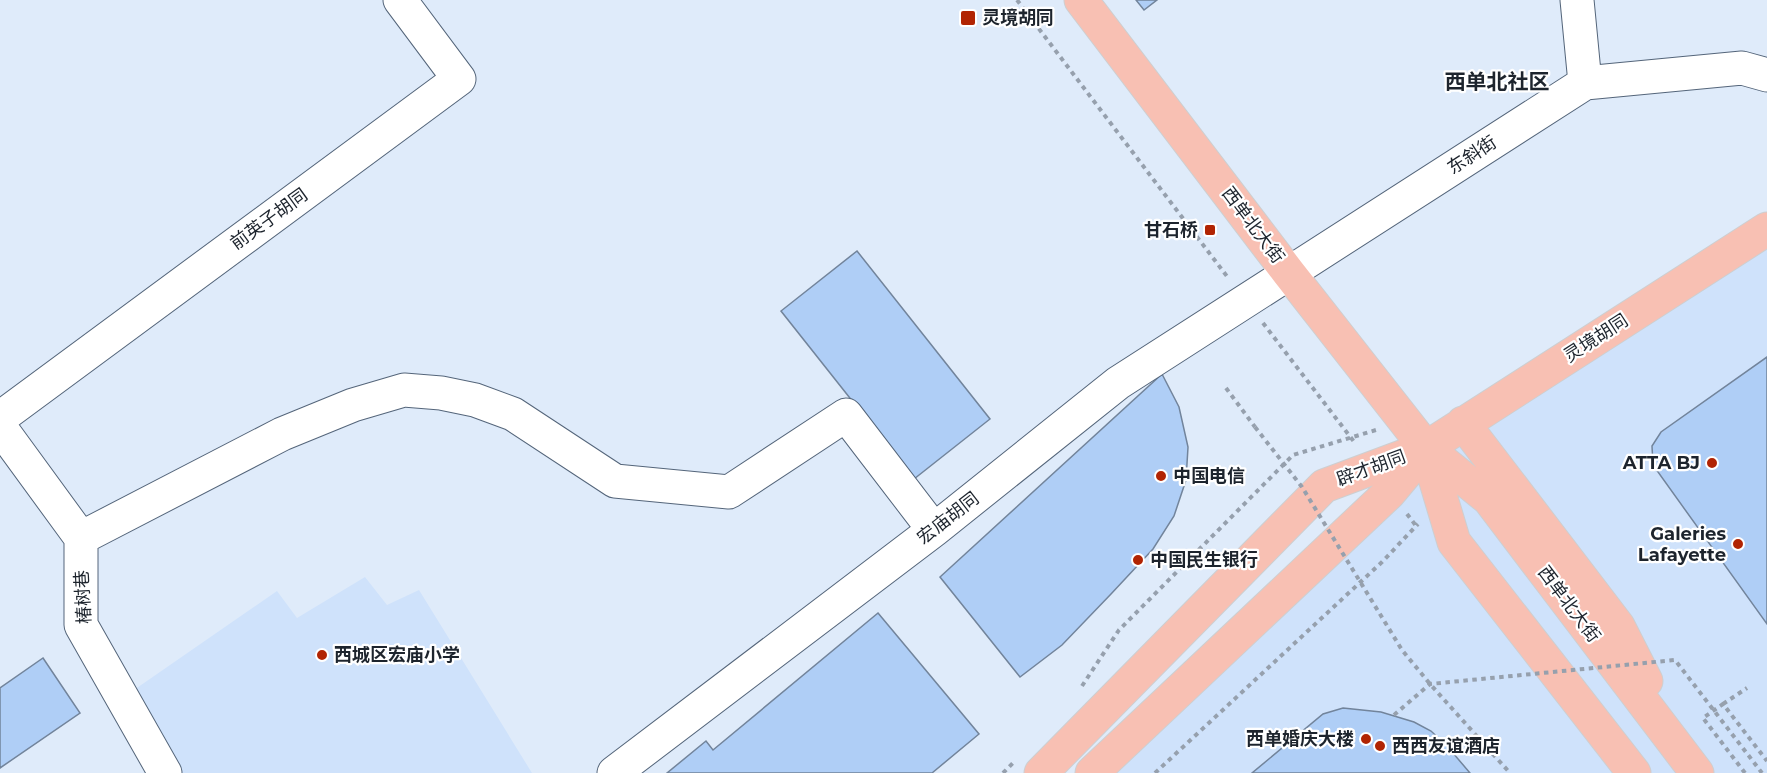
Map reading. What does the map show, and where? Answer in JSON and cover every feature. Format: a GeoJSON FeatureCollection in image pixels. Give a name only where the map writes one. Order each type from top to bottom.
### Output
{"type":"FeatureCollection","features":[{"type":"Feature","properties":{"kind":"main road","name":"西单北大街"},"geometry":{"type":"LineString","coordinates":[[1081,0],[1288,272],[1426,448],[1489,499],[1693,767]]}},
{"type":"Feature","properties":{"kind":"main road","name":"灵境胡同"},"geometry":{"type":"LineString","coordinates":[[1426,448],[1767,230]]}},
{"type":"Feature","properties":{"kind":"main road"},"geometry":{"type":"LineString","coordinates":[[1463,423],[1618,626],[1693,767]]}},
{"type":"Feature","properties":{"kind":"main road","name":"西单北大街"},"geometry":{"type":"LineString","coordinates":[[1426,448],[1454,542],[1634,773]]}},
{"type":"Feature","properties":{"kind":"main road","name":"辟才胡同"},"geometry":{"type":"LineString","coordinates":[[1092,773],[1381,479],[1426,448]]}},
{"type":"Feature","properties":{"kind":"main road","name":"辟才胡同"},"geometry":{"type":"LineString","coordinates":[[1030,765],[1324,486],[1381,479]]}},
{"type":"Feature","properties":{"kind":"street","name":"前英子胡同"},"geometry":{"type":"LineString","coordinates":[[0,418],[459,79],[400,0]]}},
{"type":"Feature","properties":{"kind":"street"},"geometry":{"type":"LineString","coordinates":[[1577,0],[1585,83],[1742,68],[1767,75]]}},
{"type":"Feature","properties":{"kind":"street","name":"东斜街"},"geometry":{"type":"LineString","coordinates":[[1288,272],[1585,83]]}},
{"type":"Feature","properties":{"kind":"street","name":"宏庙胡同"},"geometry":{"type":"LineString","coordinates":[[614,773],[934,530],[1118,383],[1288,272]]}},
{"type":"Feature","properties":{"kind":"street"},"geometry":{"type":"LineString","coordinates":[[0,427],[81,538],[282,434],[353,405],[404,390],[441,393],[475,400],[513,414],[615,481],[729,492],[846,415],[934,530]]}},
{"type":"Feature","properties":{"kind":"street","name":"椿树巷"},"geometry":{"type":"LineString","coordinates":[[81,538],[81,625],[165,773]]}},
{"type":"Feature","properties":{"kind":"path"},"geometry":{"type":"LineString","coordinates":[[1017,0],[1422,533]]}},
{"type":"Feature","properties":{"kind":"path"},"geometry":{"type":"LineString","coordinates":[[1226,388],[1302,487],[1402,650],[1510,773]]}},
{"type":"Feature","properties":{"kind":"path","name":"辟才胡同"},"geometry":{"type":"LineString","coordinates":[[1078,694],[1119,630],[1293,455],[1405,420]]}},
{"type":"Feature","properties":{"kind":"path"},"geometry":{"type":"LineString","coordinates":[[1155,773],[1382,562],[1442,499]]}},
{"type":"Feature","properties":{"kind":"path"},"geometry":{"type":"LineString","coordinates":[[1394,715],[1430,684],[1675,660],[1762,773]]}},
{"type":"Feature","properties":{"kind":"path"},"geometry":{"type":"LineString","coordinates":[[1527,669],[1534,679]]}},
{"type":"Feature","properties":{"kind":"path"},"geometry":{"type":"LineString","coordinates":[[1745,773],[1703,718],[1747,688]]}},
{"type":"Feature","properties":{"kind":"path"},"geometry":{"type":"LineString","coordinates":[[1723,704],[1767,761]]}},
{"type":"Feature","properties":{"kind":"path"},"geometry":{"type":"LineString","coordinates":[[1003,773],[1030,765]]}},
{"type":"Feature","properties":{"kind":"shaded area"},"geometry":{"type":"Polygon","coordinates":[[[1767,234],[1767,773],[1097,773],[1410,468],[1767,234]]]}},
{"type":"Feature","properties":{"kind":"shaded area","name":"西城区宏庙小学"},"geometry":{"type":"Polygon","coordinates":[[[365,577],[387,605],[419,590],[532,773],[179,773],[131,692],[277,591],[297,618],[365,577]]]}},
{"type":"Feature","properties":{"kind":"building"},"geometry":{"type":"Polygon","coordinates":[[[1136,0],[1157,0],[1144,10],[1136,0]]]}},
{"type":"Feature","properties":{"kind":"building"},"geometry":{"type":"Polygon","coordinates":[[[857,251],[990,419],[914,479],[781,311],[857,251]]]}},
{"type":"Feature","properties":{"kind":"building","name":"Galeries Lafayette"},"geometry":{"type":"Polygon","coordinates":[[[1767,357],[1767,624],[1653,465],[1652,446],[1661,432],[1767,357]]]}},
{"type":"Feature","properties":{"kind":"building"},"geometry":{"type":"Polygon","coordinates":[[[1162,374],[1179,407],[1188,447],[1186,480],[1174,516],[1153,549],[1111,594],[1062,645],[1020,677],[940,577],[1162,374]]]}},
{"type":"Feature","properties":{"kind":"building"},"geometry":{"type":"Polygon","coordinates":[[[878,613],[979,734],[932,773],[667,773],[706,741],[713,750],[878,613]]]}},
{"type":"Feature","properties":{"kind":"building"},"geometry":{"type":"Polygon","coordinates":[[[43,658],[80,713],[0,768],[0,688],[43,658]]]}},
{"type":"Feature","properties":{"kind":"building","name":"西单婚庆大楼"},"geometry":{"type":"Polygon","coordinates":[[[1343,708],[1381,712],[1414,722],[1431,731],[1470,773],[1252,773],[1323,714],[1343,708]]]}},
{"type":"Feature","properties":{"kind":"place","name":"灵境胡同"},"geometry":{"type":"Point","coordinates":[968,18]}},
{"type":"Feature","properties":{"kind":"place","name":"甘石桥"},"geometry":{"type":"Point","coordinates":[1210,230]}},
{"type":"Feature","properties":{"kind":"place","name":"ATTA BJ"},"geometry":{"type":"Point","coordinates":[1712,463]}},
{"type":"Feature","properties":{"kind":"place","name":"中国电信"},"geometry":{"type":"Point","coordinates":[1161,476]}},
{"type":"Feature","properties":{"kind":"place","name":"Galeries Lafayette"},"geometry":{"type":"Point","coordinates":[1738,544]}},
{"type":"Feature","properties":{"kind":"place","name":"中国民生银行"},"geometry":{"type":"Point","coordinates":[1138,560]}},
{"type":"Feature","properties":{"kind":"place","name":"西城区宏庙小学"},"geometry":{"type":"Point","coordinates":[322,655]}},
{"type":"Feature","properties":{"kind":"place","name":"西单婚庆大楼"},"geometry":{"type":"Point","coordinates":[1366,739]}},
{"type":"Feature","properties":{"kind":"place","name":"西西友谊酒店"},"geometry":{"type":"Point","coordinates":[1380,746]}},
{"type":"Feature","properties":{"kind":"district","name":"西单北社区"},"geometry":{"type":"Point","coordinates":[1497,82]}}]}
